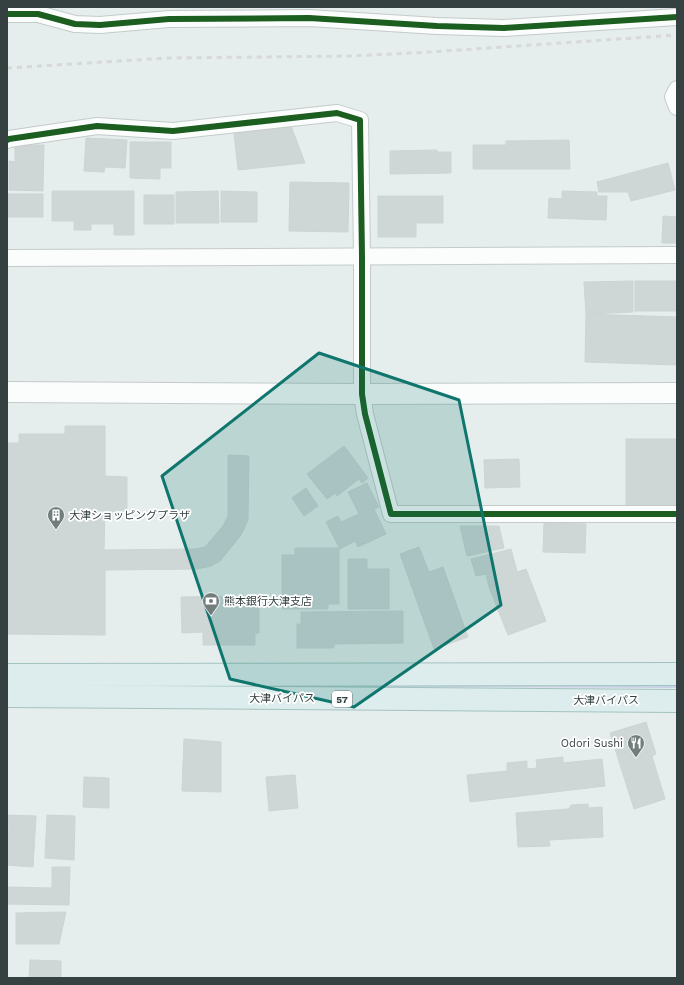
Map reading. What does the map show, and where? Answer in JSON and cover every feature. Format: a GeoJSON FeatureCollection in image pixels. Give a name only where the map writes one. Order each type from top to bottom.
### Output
{"type":"FeatureCollection","features":[{"type":"Feature","properties":{"kind":"highway"},"geometry":{"type":"LineString","coordinates":[[7,675],[677,674]]}},
{"type":"Feature","properties":{"kind":"highway","name":"大津バイパス"},"geometry":{"type":"LineString","coordinates":[[7,696],[677,701]]}},
{"type":"Feature","properties":{"kind":"street"},"geometry":{"type":"LineString","coordinates":[[7,14],[38,14],[75,24],[100,25],[169,19],[309,18],[437,26],[504,28],[677,17]]}},
{"type":"Feature","properties":{"kind":"street"},"geometry":{"type":"LineString","coordinates":[[677,88],[673,97],[677,107]]}},
{"type":"Feature","properties":{"kind":"street"},"geometry":{"type":"LineString","coordinates":[[7,140],[96,126],[173,131],[337,112],[360,120],[362,394],[364,414],[391,514],[677,514]]}},
{"type":"Feature","properties":{"kind":"street"},"geometry":{"type":"LineString","coordinates":[[7,258],[677,255]]}},
{"type":"Feature","properties":{"kind":"street"},"geometry":{"type":"LineString","coordinates":[[7,392],[362,394],[677,393]]}},
{"type":"Feature","properties":{"kind":"highlighted area"},"geometry":{"type":"Polygon","coordinates":[[[319,353],[459,400],[501,605],[354,707],[230,679],[162,476],[319,353]]]}},
{"type":"Feature","properties":{"kind":"shaded area"},"geometry":{"type":"Polygon","coordinates":[[[677,685],[677,688],[123,686],[677,685]]]}},
{"type":"Feature","properties":{"kind":"building"},"geometry":{"type":"Polygon","coordinates":[[[291,126],[305,163],[238,170],[234,133],[291,126]]]}},
{"type":"Feature","properties":{"kind":"building"},"geometry":{"type":"Polygon","coordinates":[[[86,138],[127,140],[125,168],[105,167],[104,172],[84,171],[86,138]]]}},
{"type":"Feature","properties":{"kind":"building"},"geometry":{"type":"Polygon","coordinates":[[[569,140],[570,169],[473,169],[473,145],[506,145],[506,141],[569,140]]]}},
{"type":"Feature","properties":{"kind":"building"},"geometry":{"type":"Polygon","coordinates":[[[130,142],[171,142],[171,168],[160,168],[160,179],[130,178],[130,142]]]}},
{"type":"Feature","properties":{"kind":"building"},"geometry":{"type":"Polygon","coordinates":[[[15,145],[44,145],[43,191],[9,190],[9,161],[15,162],[15,145]]]}},
{"type":"Feature","properties":{"kind":"building"},"geometry":{"type":"Polygon","coordinates":[[[437,150],[437,152],[451,152],[451,173],[390,174],[390,151],[437,150]]]}},
{"type":"Feature","properties":{"kind":"building"},"geometry":{"type":"Polygon","coordinates":[[[668,163],[675,190],[631,201],[628,192],[599,192],[597,182],[668,163]]]}},
{"type":"Feature","properties":{"kind":"building"},"geometry":{"type":"Polygon","coordinates":[[[290,182],[349,183],[348,232],[289,231],[290,182]]]}},
{"type":"Feature","properties":{"kind":"building"},"geometry":{"type":"Polygon","coordinates":[[[52,191],[134,191],[134,235],[114,235],[114,224],[91,224],[91,230],[74,230],[74,221],[52,221],[52,191]]]}},
{"type":"Feature","properties":{"kind":"building"},"geometry":{"type":"Polygon","coordinates":[[[218,191],[219,223],[176,223],[176,192],[218,191]]]}},
{"type":"Feature","properties":{"kind":"building"},"geometry":{"type":"Polygon","coordinates":[[[221,191],[257,192],[257,222],[221,222],[221,191]]]}},
{"type":"Feature","properties":{"kind":"building"},"geometry":{"type":"Polygon","coordinates":[[[562,191],[597,192],[597,196],[607,196],[606,220],[548,218],[549,198],[562,199],[562,191]]]}},
{"type":"Feature","properties":{"kind":"building"},"geometry":{"type":"Polygon","coordinates":[[[7,194],[43,194],[43,217],[7,217],[7,194]]]}},
{"type":"Feature","properties":{"kind":"building"},"geometry":{"type":"Polygon","coordinates":[[[144,195],[174,195],[174,224],[144,224],[144,195]]]}},
{"type":"Feature","properties":{"kind":"building"},"geometry":{"type":"Polygon","coordinates":[[[378,196],[443,196],[443,223],[416,223],[416,237],[378,237],[378,196]]]}},
{"type":"Feature","properties":{"kind":"building"},"geometry":{"type":"Polygon","coordinates":[[[663,216],[677,217],[677,243],[662,243],[663,216]]]}},
{"type":"Feature","properties":{"kind":"building"},"geometry":{"type":"Polygon","coordinates":[[[633,281],[633,312],[586,314],[584,282],[633,281]]]}},
{"type":"Feature","properties":{"kind":"building"},"geometry":{"type":"Polygon","coordinates":[[[635,281],[677,281],[677,311],[635,311],[635,281]]]}},
{"type":"Feature","properties":{"kind":"building"},"geometry":{"type":"Polygon","coordinates":[[[586,314],[677,317],[677,365],[585,362],[586,314]]]}},
{"type":"Feature","properties":{"kind":"building","name":"大津ショッピングプラザ"},"geometry":{"type":"Polygon","coordinates":[[[65,426],[105,426],[105,476],[127,477],[127,512],[105,512],[104,550],[196,549],[205,547],[223,526],[228,516],[228,455],[249,456],[248,519],[241,535],[220,561],[211,566],[197,569],[105,570],[105,635],[7,634],[7,443],[19,443],[19,434],[65,434],[65,426]]]}},
{"type":"Feature","properties":{"kind":"building"},"geometry":{"type":"Polygon","coordinates":[[[626,439],[677,439],[677,506],[626,506],[626,439]]]}},
{"type":"Feature","properties":{"kind":"building"},"geometry":{"type":"Polygon","coordinates":[[[344,446],[368,478],[362,483],[359,479],[337,496],[335,493],[327,499],[307,474],[344,446]]]}},
{"type":"Feature","properties":{"kind":"building"},"geometry":{"type":"Polygon","coordinates":[[[519,459],[520,487],[485,488],[484,460],[519,459]]]}},
{"type":"Feature","properties":{"kind":"building"},"geometry":{"type":"Polygon","coordinates":[[[367,483],[379,507],[374,509],[386,534],[358,547],[355,541],[340,549],[326,522],[338,516],[341,522],[359,514],[348,492],[367,483]]]}},
{"type":"Feature","properties":{"kind":"building"},"geometry":{"type":"Polygon","coordinates":[[[306,488],[318,506],[304,516],[292,498],[306,488]]]}},
{"type":"Feature","properties":{"kind":"building"},"geometry":{"type":"Polygon","coordinates":[[[544,523],[586,524],[585,553],[543,552],[544,523]]]}},
{"type":"Feature","properties":{"kind":"building"},"geometry":{"type":"Polygon","coordinates":[[[460,526],[499,526],[504,548],[467,556],[460,526]]]}},
{"type":"Feature","properties":{"kind":"building"},"geometry":{"type":"Polygon","coordinates":[[[419,547],[429,572],[443,567],[468,637],[434,649],[400,554],[419,547]]]}},
{"type":"Feature","properties":{"kind":"building"},"geometry":{"type":"Polygon","coordinates":[[[295,548],[339,548],[339,604],[328,604],[328,609],[282,609],[282,555],[295,555],[295,548]]]}},
{"type":"Feature","properties":{"kind":"building"},"geometry":{"type":"Polygon","coordinates":[[[511,549],[518,575],[489,587],[486,574],[476,576],[471,559],[511,549]]]}},
{"type":"Feature","properties":{"kind":"building"},"geometry":{"type":"Polygon","coordinates":[[[348,559],[367,559],[367,569],[389,569],[389,609],[348,609],[348,559]]]}},
{"type":"Feature","properties":{"kind":"building"},"geometry":{"type":"Polygon","coordinates":[[[526,569],[546,621],[508,635],[489,587],[518,575],[517,572],[526,569]]]}},
{"type":"Feature","properties":{"kind":"building"},"geometry":{"type":"Polygon","coordinates":[[[259,596],[259,633],[255,633],[255,645],[203,645],[203,632],[182,633],[181,597],[259,596]]]}},
{"type":"Feature","properties":{"kind":"building"},"geometry":{"type":"Polygon","coordinates":[[[403,611],[403,643],[334,644],[334,648],[297,648],[297,624],[301,624],[301,612],[403,611]]]}},
{"type":"Feature","properties":{"kind":"building"},"geometry":{"type":"Polygon","coordinates":[[[646,722],[656,754],[652,756],[665,799],[634,809],[610,733],[646,722]]]}},
{"type":"Feature","properties":{"kind":"building"},"geometry":{"type":"Polygon","coordinates":[[[184,739],[221,742],[221,792],[182,791],[184,739]]]}},
{"type":"Feature","properties":{"kind":"building"},"geometry":{"type":"Polygon","coordinates":[[[563,757],[563,763],[602,759],[605,786],[470,802],[467,775],[507,771],[507,763],[527,761],[527,769],[537,768],[536,760],[563,757]]]}},
{"type":"Feature","properties":{"kind":"building"},"geometry":{"type":"Polygon","coordinates":[[[295,775],[298,808],[269,811],[266,777],[295,775]]]}},
{"type":"Feature","properties":{"kind":"building"},"geometry":{"type":"Polygon","coordinates":[[[84,777],[109,778],[109,808],[83,807],[84,777]]]}},
{"type":"Feature","properties":{"kind":"building"},"geometry":{"type":"Polygon","coordinates":[[[588,804],[588,808],[602,807],[603,837],[549,840],[550,846],[518,847],[516,813],[569,809],[571,805],[588,804]]]}},
{"type":"Feature","properties":{"kind":"building"},"geometry":{"type":"Polygon","coordinates":[[[7,815],[36,816],[33,867],[7,865],[9,827],[7,827],[7,815]]]}},
{"type":"Feature","properties":{"kind":"building"},"geometry":{"type":"Polygon","coordinates":[[[47,815],[75,816],[74,860],[45,858],[47,815]]]}},
{"type":"Feature","properties":{"kind":"building"},"geometry":{"type":"Polygon","coordinates":[[[52,867],[70,867],[69,905],[7,904],[7,887],[52,888],[52,867]]]}},
{"type":"Feature","properties":{"kind":"building"},"geometry":{"type":"Polygon","coordinates":[[[66,912],[59,944],[16,944],[16,913],[66,912]]]}},
{"type":"Feature","properties":{"kind":"building"},"geometry":{"type":"Polygon","coordinates":[[[30,960],[61,961],[61,978],[29,978],[30,960]]]}},
{"type":"Feature","properties":{"kind":"railway"},"geometry":{"type":"LineString","coordinates":[[7,68],[168,58],[349,56],[677,35]]}},
{"type":"Feature","properties":{"kind":"cycle path"},"geometry":{"type":"LineString","coordinates":[[7,14],[38,14],[75,24],[100,25],[169,19],[309,18],[437,26],[504,28],[677,17]]}},
{"type":"Feature","properties":{"kind":"cycle path"},"geometry":{"type":"LineString","coordinates":[[7,140],[97,126],[173,131],[337,113],[360,120],[362,394],[365,414],[391,514],[677,514]]}},
{"type":"Feature","properties":{"kind":"place","name":"大津ショッピングプラザ"},"geometry":{"type":"Point","coordinates":[56,530]}},
{"type":"Feature","properties":{"kind":"place","name":"熊本銀行大津支店"},"geometry":{"type":"Point","coordinates":[211,616]}},
{"type":"Feature","properties":{"kind":"place","name":"Odori Sushi"},"geometry":{"type":"Point","coordinates":[636,758]}}]}
